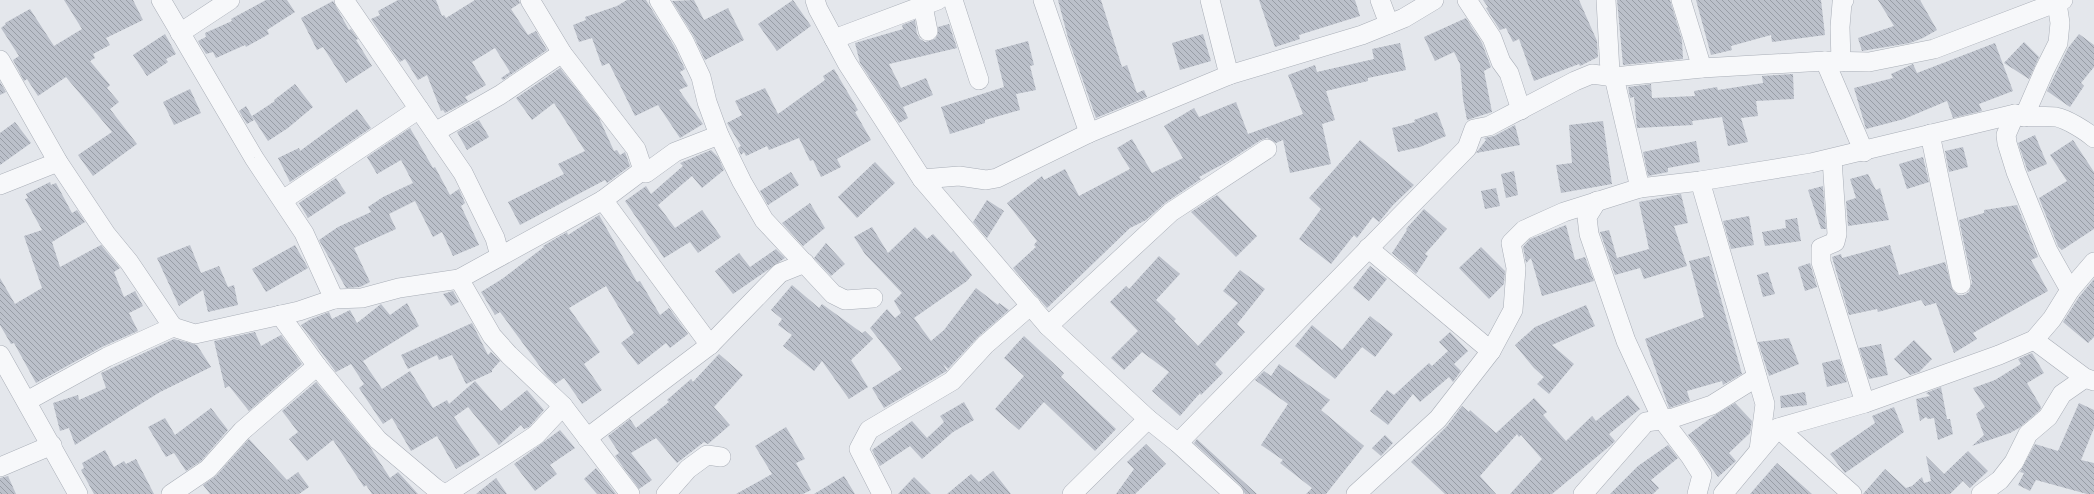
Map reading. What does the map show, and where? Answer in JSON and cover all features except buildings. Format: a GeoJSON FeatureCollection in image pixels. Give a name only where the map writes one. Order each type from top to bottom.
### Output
{"type":"FeatureCollection","features":[{"type":"Feature","properties":{"kind":"street"},"geometry":{"type":"LineString","coordinates":[[161,0],[254,158],[304,233],[334,299]]}},
{"type":"Feature","properties":{"kind":"street"},"geometry":{"type":"LineString","coordinates":[[180,33],[230,0]]}},
{"type":"Feature","properties":{"kind":"street"},"geometry":{"type":"LineString","coordinates":[[344,0],[463,173],[495,238],[500,256]]}},
{"type":"Feature","properties":{"kind":"street"},"geometry":{"type":"LineString","coordinates":[[530,0],[562,53],[636,148],[643,170],[646,173],[675,152],[719,135]]}},
{"type":"Feature","properties":{"kind":"street"},"geometry":{"type":"LineString","coordinates":[[659,0],[684,41],[701,77],[707,102],[719,135],[742,182],[764,220],[833,294],[845,300],[873,298]]}},
{"type":"Feature","properties":{"kind":"street"},"geometry":{"type":"LineString","coordinates":[[815,0],[847,63],[922,179],[1048,326],[1148,419],[1178,443],[1234,494]]}},
{"type":"Feature","properties":{"kind":"street"},"geometry":{"type":"LineString","coordinates":[[952,0],[979,80]]}},
{"type":"Feature","properties":{"kind":"street"},"geometry":{"type":"LineString","coordinates":[[1043,0],[1089,133]]}},
{"type":"Feature","properties":{"kind":"street"},"geometry":{"type":"LineString","coordinates":[[1210,0],[1229,76]]}},
{"type":"Feature","properties":{"kind":"street"},"geometry":{"type":"LineString","coordinates":[[1380,0],[1389,24]]}},
{"type":"Feature","properties":{"kind":"street"},"geometry":{"type":"LineString","coordinates":[[922,179],[959,176],[986,180],[997,178],[1089,133],[1229,76],[1362,35],[1404,18],[1434,0]]}},
{"type":"Feature","properties":{"kind":"street"},"geometry":{"type":"LineString","coordinates":[[1467,0],[1492,38],[1501,62],[1509,73],[1521,110]]}},
{"type":"Feature","properties":{"kind":"street"},"geometry":{"type":"LineString","coordinates":[[1606,0],[1610,72],[1614,77],[1640,188]]}},
{"type":"Feature","properties":{"kind":"street"},"geometry":{"type":"LineString","coordinates":[[1681,0],[1702,68]]}},
{"type":"Feature","properties":{"kind":"street"},"geometry":{"type":"LineString","coordinates":[[1842,1],[1840,27],[1833,61],[1864,152]]}},
{"type":"Feature","properties":{"kind":"street"},"geometry":{"type":"LineString","coordinates":[[1178,443],[1467,148],[1474,129],[1489,126],[1575,81],[1592,74],[1614,77],[1702,68],[1833,61],[1869,62],[1934,49],[1988,27],[2060,2],[2058,43],[2020,116],[2006,135],[2016,172],[2048,251],[2070,290]]}},
{"type":"Feature","properties":{"kind":"street"},"geometry":{"type":"LineString","coordinates":[[834,39],[931,3],[928,31]]}},
{"type":"Feature","properties":{"kind":"street"},"geometry":{"type":"LineString","coordinates":[[435,132],[500,95],[562,53]]}},
{"type":"Feature","properties":{"kind":"street"},"geometry":{"type":"LineString","coordinates":[[0,60],[58,162],[106,234],[129,262],[174,327],[195,334],[280,315],[334,299],[362,298],[399,288],[459,279],[603,200],[643,170]]}},
{"type":"Feature","properties":{"kind":"street"},"geometry":{"type":"LineString","coordinates":[[283,200],[419,109]]}},
{"type":"Feature","properties":{"kind":"street"},"geometry":{"type":"LineString","coordinates":[[1356,494],[1438,419],[1491,351],[1513,310],[1516,268],[1511,243],[1524,230],[1564,212],[1640,188],[1700,181],[1832,159],[1930,134],[2020,116],[2056,117],[2086,131],[2094,138]]}},
{"type":"Feature","properties":{"kind":"street"},"geometry":{"type":"LineString","coordinates":[[1930,134],[1961,284]]}},
{"type":"Feature","properties":{"kind":"street"},"geometry":{"type":"LineString","coordinates":[[1048,326],[1171,212],[1266,149]]}},
{"type":"Feature","properties":{"kind":"street"},"geometry":{"type":"LineString","coordinates":[[1832,159],[1837,234],[1835,242],[1821,248],[1821,262],[1865,403]]}},
{"type":"Feature","properties":{"kind":"street"},"geometry":{"type":"LineString","coordinates":[[0,185],[58,162]]}},
{"type":"Feature","properties":{"kind":"street"},"geometry":{"type":"LineString","coordinates":[[1700,181],[1765,404],[1759,450]]}},
{"type":"Feature","properties":{"kind":"street"},"geometry":{"type":"LineString","coordinates":[[603,200],[710,345]]}},
{"type":"Feature","properties":{"kind":"street"},"geometry":{"type":"LineString","coordinates":[[1597,201],[1587,217],[1589,234],[1626,341],[1662,419],[1702,474],[1697,494]]}},
{"type":"Feature","properties":{"kind":"street"},"geometry":{"type":"LineString","coordinates":[[1368,248],[1491,351]]}},
{"type":"Feature","properties":{"kind":"street"},"geometry":{"type":"LineString","coordinates":[[1723,494],[1778,428],[1865,403],[1999,355],[2034,340],[2052,319],[2070,290],[2094,262]]}},
{"type":"Feature","properties":{"kind":"street"},"geometry":{"type":"LineString","coordinates":[[587,438],[710,345],[780,273],[805,263]]}},
{"type":"Feature","properties":{"kind":"street"},"geometry":{"type":"LineString","coordinates":[[459,279],[492,336],[509,355],[563,406],[630,494]]}},
{"type":"Feature","properties":{"kind":"street"},"geometry":{"type":"LineString","coordinates":[[882,494],[859,449],[869,430],[952,381],[985,345],[1031,305]]}},
{"type":"Feature","properties":{"kind":"street"},"geometry":{"type":"LineString","coordinates":[[280,315],[317,366],[378,440],[438,493],[536,435],[563,406]]}},
{"type":"Feature","properties":{"kind":"street"},"geometry":{"type":"LineString","coordinates":[[27,401],[107,357],[174,327]]}},
{"type":"Feature","properties":{"kind":"street"},"geometry":{"type":"LineString","coordinates":[[1981,494],[2000,480],[2014,462],[2028,434],[2048,416],[2062,394],[2089,380],[2034,340]]}},
{"type":"Feature","properties":{"kind":"street"},"geometry":{"type":"LineString","coordinates":[[0,355],[52,445],[78,494]]}},
{"type":"Feature","properties":{"kind":"street"},"geometry":{"type":"LineString","coordinates":[[171,494],[208,469],[242,431],[317,366]]}},
{"type":"Feature","properties":{"kind":"street"},"geometry":{"type":"LineString","coordinates":[[1583,494],[1639,428],[1646,422],[1673,418],[1712,405],[1757,377]]}},
{"type":"Feature","properties":{"kind":"street"},"geometry":{"type":"LineString","coordinates":[[1072,494],[1148,419]]}},
{"type":"Feature","properties":{"kind":"street"},"geometry":{"type":"LineString","coordinates":[[1778,428],[1852,494]]}},
{"type":"Feature","properties":{"kind":"street"},"geometry":{"type":"LineString","coordinates":[[0,467],[52,445]]}},
{"type":"Feature","properties":{"kind":"street"},"geometry":{"type":"LineString","coordinates":[[666,494],[688,469],[707,455],[721,457]]}}]}
